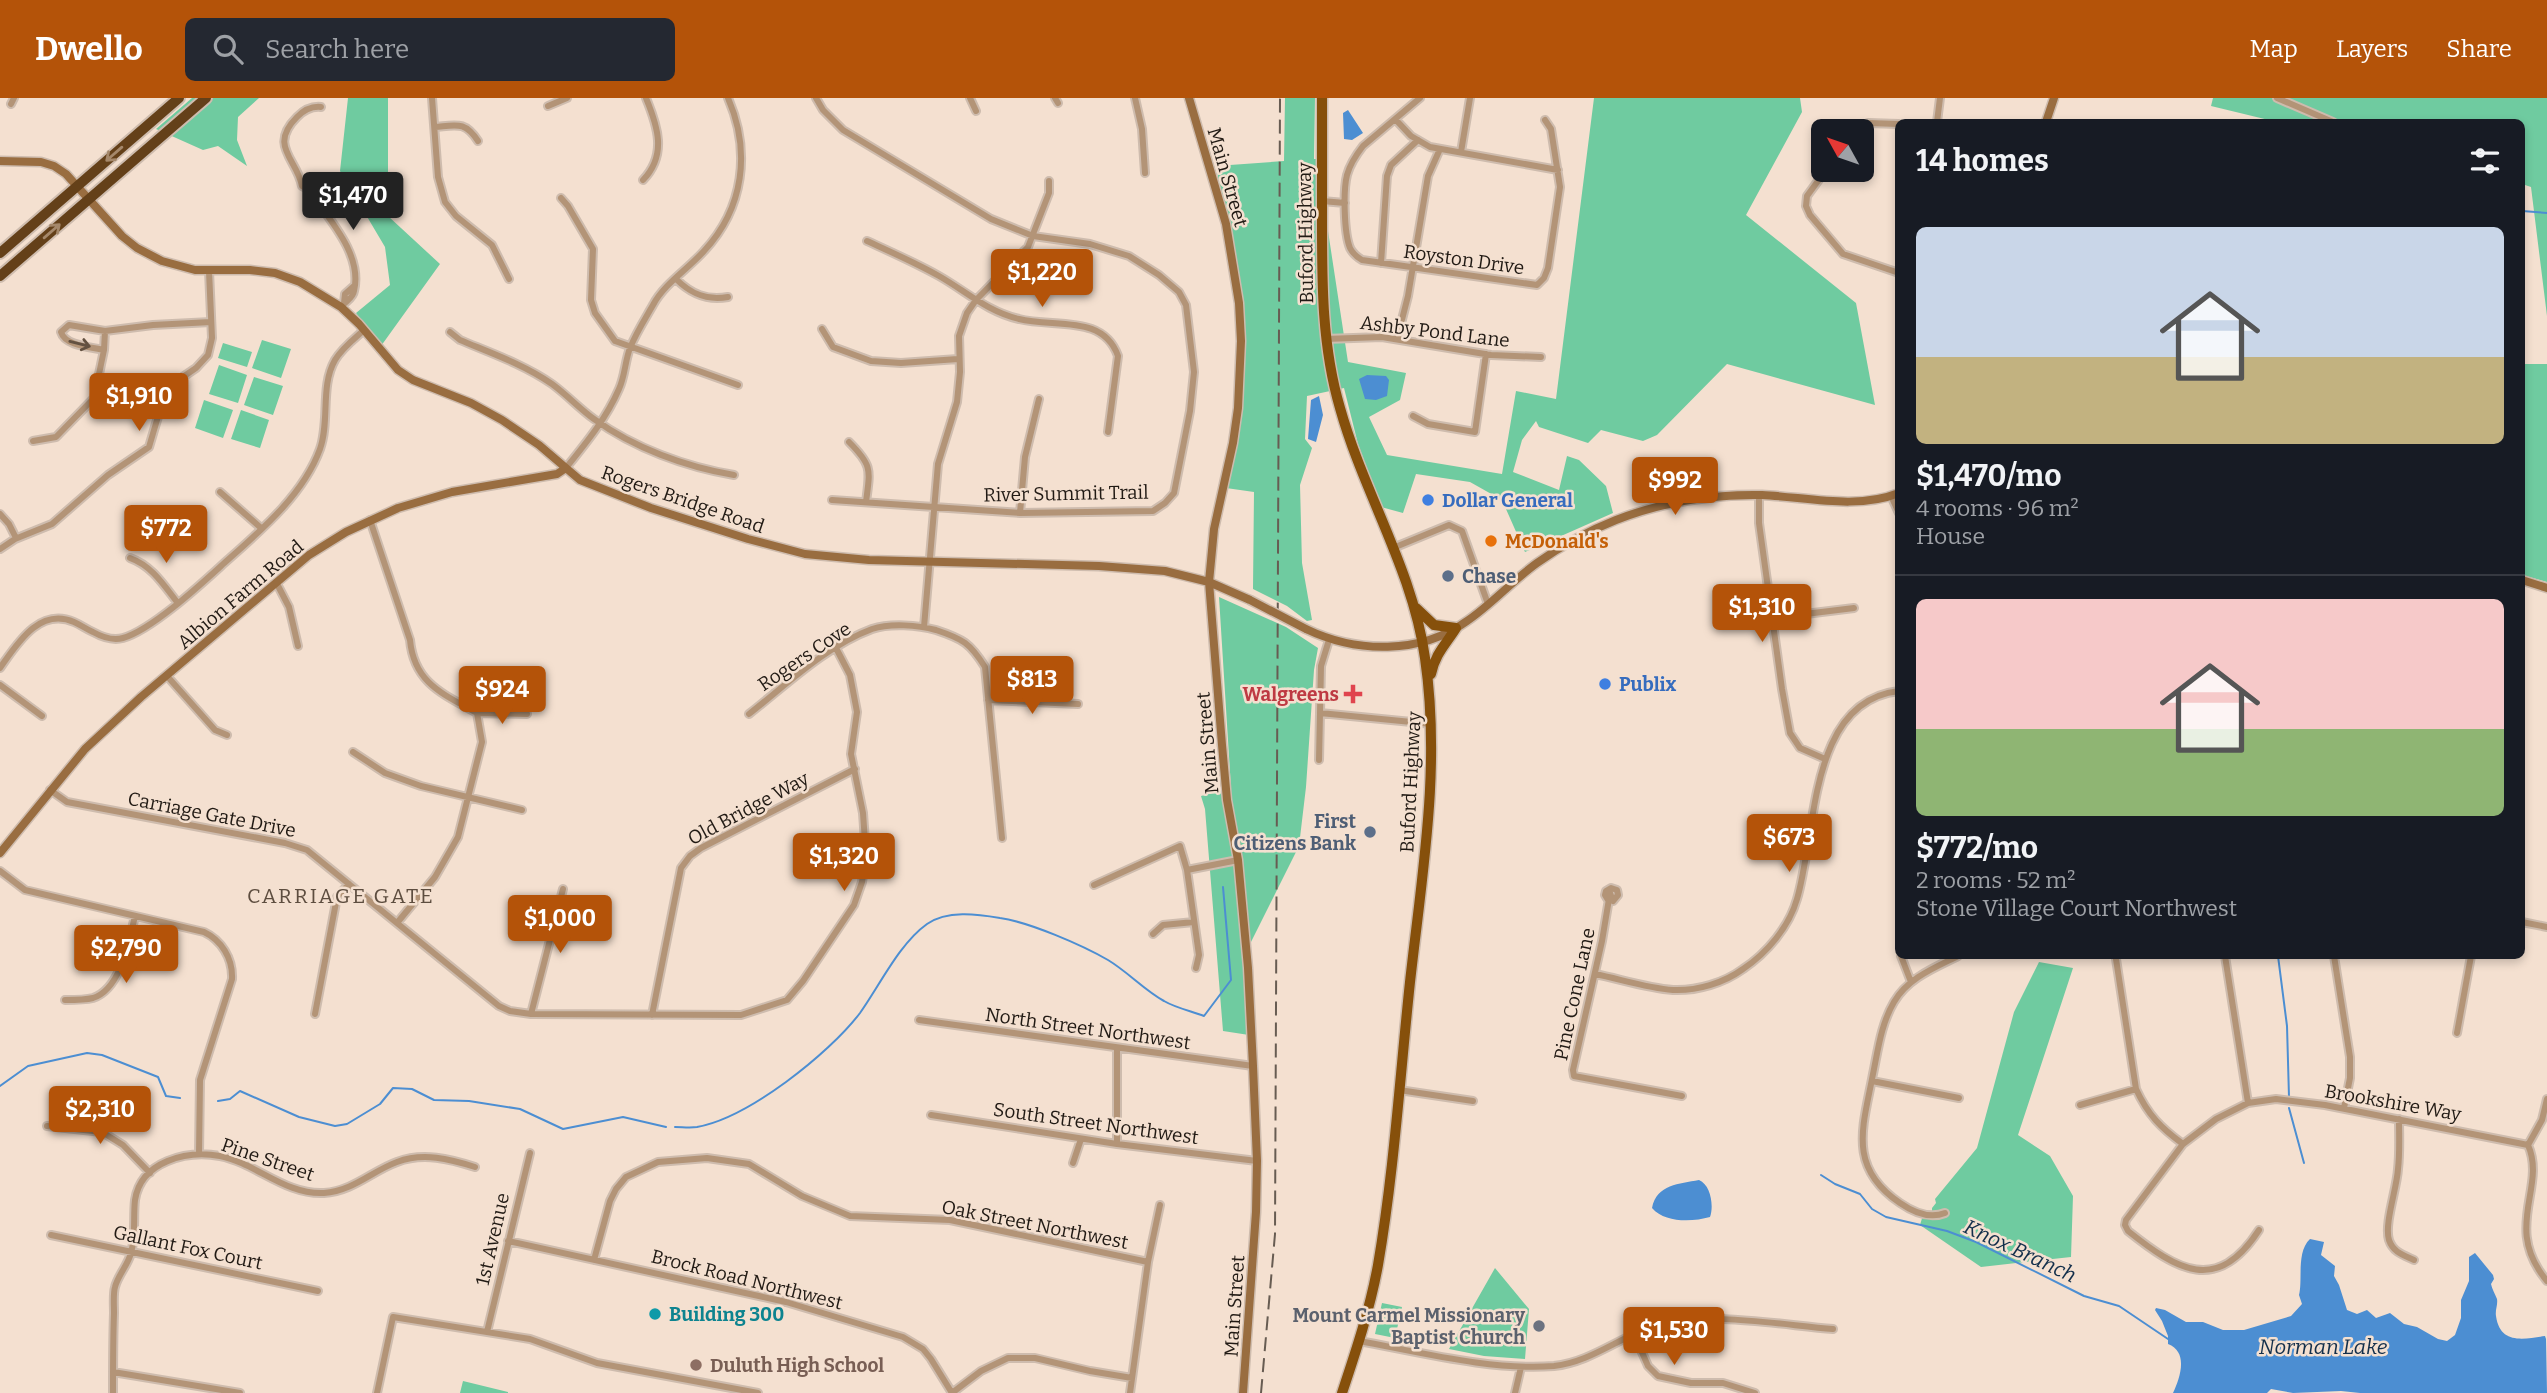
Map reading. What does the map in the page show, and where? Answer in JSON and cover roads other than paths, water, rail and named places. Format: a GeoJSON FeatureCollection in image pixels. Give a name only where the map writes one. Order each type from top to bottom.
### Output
{"type":"FeatureCollection","features":[{"type":"Feature","properties":{"kind":"highway"},"geometry":{"type":"LineString","coordinates":[[0,253],[179,98]]}},
{"type":"Feature","properties":{"kind":"highway"},"geometry":{"type":"LineString","coordinates":[[0,276],[206,98]]}},
{"type":"Feature","properties":{"kind":"main road","name":"Buford Highway"},"geometry":{"type":"LineString","coordinates":[[1322,98],[1322,277],[1325,339],[1332,381],[1351,445],[1416,608],[1429,683],[1432,724],[1430,814],[1388,1200],[1377,1269],[1359,1341],[1342,1393]]}},
{"type":"Feature","properties":{"kind":"main road"},"geometry":{"type":"LineString","coordinates":[[1416,608],[1434,625],[1456,628]]}},
{"type":"Feature","properties":{"kind":"main road"},"geometry":{"type":"LineString","coordinates":[[1429,683],[1434,660],[1456,628]]}},
{"type":"Feature","properties":{"kind":"street"},"geometry":{"type":"LineString","coordinates":[[432,98],[438,177],[445,202],[456,216],[492,246],[509,279]]}},
{"type":"Feature","properties":{"kind":"street"},"geometry":{"type":"LineString","coordinates":[[548,106],[567,98]]}},
{"type":"Feature","properties":{"kind":"street"},"geometry":{"type":"LineString","coordinates":[[643,180],[658,155],[659,132],[646,98]]}},
{"type":"Feature","properties":{"kind":"street"},"geometry":{"type":"LineString","coordinates":[[566,468],[601,424],[621,386],[631,347],[654,301],[713,240],[736,202],[743,166],[737,118],[728,98]]}},
{"type":"Feature","properties":{"kind":"street","name":"River Summit Trail"},"geometry":{"type":"LineString","coordinates":[[816,98],[843,130],[991,219],[1033,236],[1090,244],[1129,256],[1159,275],[1179,292],[1186,305],[1194,372],[1190,411],[1174,493],[1153,511],[1020,513],[832,500]]}},
{"type":"Feature","properties":{"kind":"street"},"geometry":{"type":"LineString","coordinates":[[970,98],[975,111]]}},
{"type":"Feature","properties":{"kind":"street"},"geometry":{"type":"LineString","coordinates":[[1135,98],[1142,129],[1145,173]]}},
{"type":"Feature","properties":{"kind":"street","name":"Main Street"},"geometry":{"type":"LineString","coordinates":[[1189,98],[1226,224],[1239,303],[1241,341],[1238,408],[1214,529],[1209,582],[1227,800],[1238,860],[1254,1066],[1257,1161],[1243,1393]]}},
{"type":"Feature","properties":{"kind":"street","name":"Royston Drive"},"geometry":{"type":"LineString","coordinates":[[1420,98],[1356,155],[1347,176],[1345,203],[1349,244],[1362,260],[1540,284],[1548,268],[1560,187],[1551,129],[1545,120]]}},
{"type":"Feature","properties":{"kind":"street"},"geometry":{"type":"LineString","coordinates":[[1461,152],[1469,98]]}},
{"type":"Feature","properties":{"kind":"street"},"geometry":{"type":"LineString","coordinates":[[1937,119],[1940,98]]}},
{"type":"Feature","properties":{"kind":"street"},"geometry":{"type":"LineString","coordinates":[[2047,119],[2054,98]]}},
{"type":"Feature","properties":{"kind":"street"},"geometry":{"type":"LineString","coordinates":[[2277,98],[2326,119]]}},
{"type":"Feature","properties":{"kind":"street"},"geometry":{"type":"LineString","coordinates":[[321,107],[315,106],[300,114],[287,127],[284,149],[354,259],[354,286],[350,294],[343,298],[343,305]]}},
{"type":"Feature","properties":{"kind":"street"},"geometry":{"type":"LineString","coordinates":[[1396,120],[1430,147],[1558,170]]}},
{"type":"Feature","properties":{"kind":"street"},"geometry":{"type":"LineString","coordinates":[[1874,123],[1895,124]]}},
{"type":"Feature","properties":{"kind":"street"},"geometry":{"type":"LineString","coordinates":[[435,127],[465,126],[478,141]]}},
{"type":"Feature","properties":{"kind":"street"},"geometry":{"type":"LineString","coordinates":[[1381,263],[1387,176],[1391,166],[1418,140]]}},
{"type":"Feature","properties":{"kind":"street"},"geometry":{"type":"LineString","coordinates":[[1396,339],[1414,268],[1428,176],[1440,149]]}},
{"type":"Feature","properties":{"kind":"street","name":"Rogers Bridge Road"},"geometry":{"type":"LineString","coordinates":[[0,161],[41,162],[54,166],[89,199],[122,236],[137,248],[162,261],[195,270],[275,273],[300,282],[343,305],[398,370],[413,380],[502,420],[591,485],[632,501],[805,554],[869,560],[1099,566],[1164,571],[1209,582],[1329,640],[1366,647],[1422,642],[1456,628],[1544,558],[1589,532],[1629,515],[1667,504],[1692,499],[1759,495],[1854,501],[1895,495]]}},
{"type":"Feature","properties":{"kind":"street"},"geometry":{"type":"LineString","coordinates":[[925,627],[928,561],[938,464],[957,402],[960,372],[959,335],[976,300],[1028,247],[1049,193],[1049,181]]}},
{"type":"Feature","properties":{"kind":"street"},"geometry":{"type":"LineString","coordinates":[[1817,182],[1807,196],[1806,206],[1810,215],[1843,254],[1895,272]]}},
{"type":"Feature","properties":{"kind":"street"},"geometry":{"type":"LineString","coordinates":[[561,198],[593,248],[591,300],[595,313],[615,341],[738,385]]}},
{"type":"Feature","properties":{"kind":"street"},"geometry":{"type":"LineString","coordinates":[[1322,201],[1345,203]]}},
{"type":"Feature","properties":{"kind":"street"},"geometry":{"type":"LineString","coordinates":[[866,241],[940,276],[996,313],[1089,328],[1103,333],[1109,338],[1118,356],[1108,432]]}},
{"type":"Feature","properties":{"kind":"street"},"geometry":{"type":"LineString","coordinates":[[0,549],[16,538],[52,524],[115,470],[149,447],[165,393],[208,355],[212,338],[209,271]]}},
{"type":"Feature","properties":{"kind":"street"},"geometry":{"type":"LineString","coordinates":[[676,279],[700,296],[714,300],[728,297]]}},
{"type":"Feature","properties":{"kind":"street"},"geometry":{"type":"LineString","coordinates":[[104,350],[68,341],[62,338],[61,332],[69,325],[105,331],[211,322]]}},
{"type":"Feature","properties":{"kind":"street"},"geometry":{"type":"LineString","coordinates":[[822,329],[833,346],[871,360],[901,363],[958,359]]}},
{"type":"Feature","properties":{"kind":"street"},"geometry":{"type":"LineString","coordinates":[[0,668],[20,640],[35,626],[47,620],[73,621],[106,639],[121,639],[139,631],[221,566],[297,490],[310,471],[321,447],[325,428],[328,377],[339,354],[364,330]]}},
{"type":"Feature","properties":{"kind":"street"},"geometry":{"type":"LineString","coordinates":[[33,441],[56,437],[94,398],[105,331]]}},
{"type":"Feature","properties":{"kind":"street"},"geometry":{"type":"LineString","coordinates":[[450,332],[460,340],[539,377],[601,424],[648,449],[716,472],[734,475]]}},
{"type":"Feature","properties":{"kind":"street","name":"Ashby Pond Lane"},"geometry":{"type":"LineString","coordinates":[[1325,339],[1353,336],[1396,339],[1486,354],[1541,357]]}},
{"type":"Feature","properties":{"kind":"street"},"geometry":{"type":"LineString","coordinates":[[1413,416],[1428,424],[1475,432],[1486,354]]}},
{"type":"Feature","properties":{"kind":"street"},"geometry":{"type":"LineString","coordinates":[[1020,513],[1026,457],[1039,399]]}},
{"type":"Feature","properties":{"kind":"street"},"geometry":{"type":"LineString","coordinates":[[849,442],[865,458],[869,473],[866,502]]}},
{"type":"Feature","properties":{"kind":"street","name":"Albion Farm Road"},"geometry":{"type":"LineString","coordinates":[[0,853],[85,749],[309,555],[345,532],[397,508],[452,492],[558,474],[566,468]]}},
{"type":"Feature","properties":{"kind":"street"},"geometry":{"type":"LineString","coordinates":[[220,492],[261,528]]}},
{"type":"Feature","properties":{"kind":"street"},"geometry":{"type":"LineString","coordinates":[[1759,495],[1759,523],[1790,733],[1800,748],[1825,759]]}},
{"type":"Feature","properties":{"kind":"street"},"geometry":{"type":"LineString","coordinates":[[0,514],[16,538]]}},
{"type":"Feature","properties":{"kind":"street"},"geometry":{"type":"LineString","coordinates":[[370,520],[410,640],[412,659],[423,679],[477,713],[527,714]]}},
{"type":"Feature","properties":{"kind":"street"},"geometry":{"type":"LineString","coordinates":[[1393,548],[1449,525],[1462,531],[1488,604]]}},
{"type":"Feature","properties":{"kind":"street"},"geometry":{"type":"LineString","coordinates":[[130,558],[155,573],[177,603]]}},
{"type":"Feature","properties":{"kind":"street"},"geometry":{"type":"LineString","coordinates":[[2525,581],[2547,588]]}},
{"type":"Feature","properties":{"kind":"street"},"geometry":{"type":"LineString","coordinates":[[276,582],[289,607],[298,646]]}},
{"type":"Feature","properties":{"kind":"street"},"geometry":{"type":"LineString","coordinates":[[1773,618],[1854,608]]}},
{"type":"Feature","properties":{"kind":"street","name":"Rogers Cove"},"geometry":{"type":"LineString","coordinates":[[749,714],[836,648],[873,629],[925,627],[954,636],[973,647],[985,667],[1002,838]]}},
{"type":"Feature","properties":{"kind":"street"},"geometry":{"type":"LineString","coordinates":[[1320,760],[1321,666],[1329,640]]}},
{"type":"Feature","properties":{"kind":"street","name":"Carriage Gate Drive"},"geometry":{"type":"LineString","coordinates":[[50,790],[66,802],[285,843],[307,850],[499,1006],[510,1011],[531,1014],[741,1015],[787,1000],[803,981],[854,905],[862,882],[866,856],[863,813],[851,754],[857,712],[850,675],[836,648]]}},
{"type":"Feature","properties":{"kind":"street"},"geometry":{"type":"LineString","coordinates":[[167,676],[215,730],[227,735]]}},
{"type":"Feature","properties":{"kind":"street"},"geometry":{"type":"LineString","coordinates":[[0,685],[42,716]]}},
{"type":"Feature","properties":{"kind":"street"},"geometry":{"type":"LineString","coordinates":[[1595,974],[1674,990],[1703,988],[1733,976],[1758,960],[1783,928],[1797,901],[1825,759],[1836,733],[1849,714],[1866,700],[1895,692]]}},
{"type":"Feature","properties":{"kind":"street"},"geometry":{"type":"LineString","coordinates":[[988,700],[1078,704]]}},
{"type":"Feature","properties":{"kind":"street"},"geometry":{"type":"LineString","coordinates":[[397,923],[435,877],[458,837],[482,742],[477,713]]}},
{"type":"Feature","properties":{"kind":"street"},"geometry":{"type":"LineString","coordinates":[[1320,713],[1432,724]]}},
{"type":"Feature","properties":{"kind":"street"},"geometry":{"type":"LineString","coordinates":[[353,752],[385,773],[421,786],[522,810]]}},
{"type":"Feature","properties":{"kind":"street","name":"Old Bridge Way"},"geometry":{"type":"LineString","coordinates":[[652,1015],[681,868],[690,856],[855,769]]}},
{"type":"Feature","properties":{"kind":"street"},"geometry":{"type":"LineString","coordinates":[[1094,886],[1180,846],[1187,870],[1199,955],[1196,968]]}},
{"type":"Feature","properties":{"kind":"street"},"geometry":{"type":"LineString","coordinates":[[1187,870],[1238,860]]}},
{"type":"Feature","properties":{"kind":"street"},"geometry":{"type":"LineString","coordinates":[[0,871],[25,890],[211,935],[222,945],[231,966],[230,984],[200,1080],[199,1154]]}},
{"type":"Feature","properties":{"kind":"street"},"geometry":{"type":"LineString","coordinates":[[315,1014],[337,897],[349,884]]}},
{"type":"Feature","properties":{"kind":"street"},"geometry":{"type":"LineString","coordinates":[[531,1014],[563,889]]}},
{"type":"Feature","properties":{"kind":"street","name":"Pine Cone Lane"},"geometry":{"type":"LineString","coordinates":[[1610,893],[1573,1070],[1574,1076],[1682,1096]]}},
{"type":"Feature","properties":{"kind":"street"},"geometry":{"type":"LineString","coordinates":[[65,1000],[94,998],[110,986],[125,958],[135,916]]}},
{"type":"Feature","properties":{"kind":"street"},"geometry":{"type":"LineString","coordinates":[[1153,933],[1163,925],[1194,922]]}},
{"type":"Feature","properties":{"kind":"street"},"geometry":{"type":"LineString","coordinates":[[2525,923],[2547,927]]}},
{"type":"Feature","properties":{"kind":"street"},"geometry":{"type":"LineString","coordinates":[[1902,959],[1911,982]]}},
{"type":"Feature","properties":{"kind":"street"},"geometry":{"type":"LineString","coordinates":[[1945,1213],[1923,1214],[1904,1206],[1881,1189],[1867,1166],[1862,1130],[1883,1026],[1894,1002],[1911,982],[1953,959]]}},
{"type":"Feature","properties":{"kind":"street"},"geometry":{"type":"LineString","coordinates":[[2116,959],[2136,1089],[2160,1127],[2183,1144]]}},
{"type":"Feature","properties":{"kind":"street"},"geometry":{"type":"LineString","coordinates":[[2225,959],[2248,1103]]}},
{"type":"Feature","properties":{"kind":"street"},"geometry":{"type":"LineString","coordinates":[[2334,959],[2350,1057],[2350,1078],[2344,1108]]}},
{"type":"Feature","properties":{"kind":"street"},"geometry":{"type":"LineString","coordinates":[[2457,1033],[2470,959]]}},
{"type":"Feature","properties":{"kind":"street","name":"North Street Northwest"},"geometry":{"type":"LineString","coordinates":[[919,1020],[1254,1066]]}},
{"type":"Feature","properties":{"kind":"street"},"geometry":{"type":"LineString","coordinates":[[1116,1144],[1117,1049]]}},
{"type":"Feature","properties":{"kind":"street"},"geometry":{"type":"LineString","coordinates":[[1872,1081],[1959,1098]]}},
{"type":"Feature","properties":{"kind":"street"},"geometry":{"type":"LineString","coordinates":[[2080,1105],[2136,1089]]}},
{"type":"Feature","properties":{"kind":"street"},"geometry":{"type":"LineString","coordinates":[[1399,1090],[1473,1101]]}},
{"type":"Feature","properties":{"kind":"street","name":"Brookshire Way"},"geometry":{"type":"LineString","coordinates":[[2259,1230],[2241,1255],[2231,1262],[2217,1268],[2197,1270],[2184,1268],[2158,1255],[2124,1225],[2183,1144],[2216,1119],[2248,1103],[2276,1099],[2344,1108],[2528,1144]]}},
{"type":"Feature","properties":{"kind":"street"},"geometry":{"type":"LineString","coordinates":[[2543,1166],[2528,1144],[2542,1120],[2547,1099]]}},
{"type":"Feature","properties":{"kind":"street","name":"South Street Northwest"},"geometry":{"type":"LineString","coordinates":[[931,1115],[1116,1144],[1257,1161]]}},
{"type":"Feature","properties":{"kind":"street"},"geometry":{"type":"LineString","coordinates":[[2399,1119],[2398,1169],[2388,1223],[2389,1239],[2395,1251],[2414,1260]]}},
{"type":"Feature","properties":{"kind":"street"},"geometry":{"type":"LineString","coordinates":[[47,1126],[102,1132],[123,1145],[150,1173],[139,1186],[135,1199],[132,1251],[115,1287],[113,1393]]}},
{"type":"Feature","properties":{"kind":"street"},"geometry":{"type":"LineString","coordinates":[[1073,1163],[1081,1139]]}},
{"type":"Feature","properties":{"kind":"street","name":"1st Avenue"},"geometry":{"type":"LineString","coordinates":[[487,1332],[530,1153]]}},
{"type":"Feature","properties":{"kind":"street","name":"Pine Street"},"geometry":{"type":"LineString","coordinates":[[150,1173],[168,1160],[199,1154],[234,1160],[291,1187],[314,1193],[327,1193],[355,1185],[395,1162],[411,1157],[450,1159],[475,1167]]}},
{"type":"Feature","properties":{"kind":"street","name":"Oak Street Northwest"},"geometry":{"type":"LineString","coordinates":[[594,1259],[610,1201],[626,1177],[658,1162],[707,1158],[749,1164],[802,1196],[850,1216],[950,1220],[1148,1262],[1130,1393]]}},
{"type":"Feature","properties":{"kind":"street"},"geometry":{"type":"LineString","coordinates":[[1148,1262],[1160,1205]]}},
{"type":"Feature","properties":{"kind":"street"},"geometry":{"type":"LineString","coordinates":[[2536,1213],[2530,1236],[2531,1251],[2537,1268],[2547,1281]]}},
{"type":"Feature","properties":{"kind":"street","name":"Gallant Fox Court"},"geometry":{"type":"LineString","coordinates":[[51,1235],[318,1292]]}},
{"type":"Feature","properties":{"kind":"street","name":"Brock Road Northwest"},"geometry":{"type":"LineString","coordinates":[[508,1241],[786,1302],[903,1337],[923,1349],[952,1393]]}},
{"type":"Feature","properties":{"kind":"street"},"geometry":{"type":"LineString","coordinates":[[377,1393],[393,1317],[530,1339],[597,1363],[758,1393]]}},
{"type":"Feature","properties":{"kind":"street"},"geometry":{"type":"LineString","coordinates":[[1359,1341],[1521,1367],[1565,1364],[1581,1360],[1634,1334],[1671,1322],[1699,1320],[1833,1329]]}},
{"type":"Feature","properties":{"kind":"street"},"geometry":{"type":"LineString","coordinates":[[1634,1334],[1648,1366],[1658,1376],[1691,1383],[1723,1383],[1755,1393]]}},
{"type":"Feature","properties":{"kind":"street"},"geometry":{"type":"LineString","coordinates":[[952,1393],[981,1371],[1007,1358],[1035,1358],[1132,1378]]}},
{"type":"Feature","properties":{"kind":"street"},"geometry":{"type":"LineString","coordinates":[[1515,1393],[1521,1367]]}},
{"type":"Feature","properties":{"kind":"street"},"geometry":{"type":"LineString","coordinates":[[113,1372],[240,1393]]}},
{"type":"Feature","properties":{"kind":"water"},"geometry":{"type":"Polygon","coordinates":[[[1348,110],[1363,133],[1352,140],[1344,139],[1343,113],[1348,110]]]}},
{"type":"Feature","properties":{"kind":"water"},"geometry":{"type":"Polygon","coordinates":[[[1367,375],[1386,376],[1389,380],[1387,396],[1376,400],[1365,399],[1359,379],[1367,375]]]}},
{"type":"Feature","properties":{"kind":"water"},"geometry":{"type":"Polygon","coordinates":[[[1319,396],[1323,415],[1316,442],[1308,439],[1311,400],[1319,396]]]}},
{"type":"Feature","properties":{"kind":"water"},"geometry":{"type":"Polygon","coordinates":[[[1699,1180],[1706,1186],[1710,1196],[1710,1217],[1695,1220],[1671,1219],[1652,1208],[1664,1190],[1677,1184],[1699,1180]]]}},
{"type":"Feature","properties":{"kind":"water","name":"Norman Lake"},"geometry":{"type":"Polygon","coordinates":[[[2310,1239],[2324,1242],[2321,1255],[2335,1266],[2334,1276],[2347,1310],[2357,1314],[2367,1310],[2376,1318],[2390,1313],[2404,1324],[2447,1341],[2455,1335],[2461,1318],[2461,1300],[2469,1281],[2469,1257],[2475,1253],[2493,1275],[2491,1284],[2497,1299],[2496,1316],[2502,1332],[2521,1339],[2545,1336],[2547,1393],[2293,1393],[2271,1389],[2267,1393],[2173,1393],[2180,1373],[2181,1359],[2175,1348],[2168,1344],[2168,1336],[2156,1308],[2186,1322],[2203,1322],[2223,1330],[2244,1330],[2291,1316],[2302,1304],[2299,1295],[2301,1258],[2310,1239]]]}},
{"type":"Feature","properties":{"kind":"waterway"},"geometry":{"type":"LineString","coordinates":[[2525,211],[2547,213]]}},
{"type":"Feature","properties":{"kind":"waterway"},"geometry":{"type":"LineString","coordinates":[[675,1127],[697,1127],[717,1121],[740,1111],[786,1082],[829,1047],[860,1013],[890,965],[917,932],[935,920],[953,915],[982,915],[1012,920],[1070,941],[1108,960],[1164,1001],[1204,1016],[1231,980],[1223,887]]}},
{"type":"Feature","properties":{"kind":"waterway"},"geometry":{"type":"LineString","coordinates":[[2278,959],[2287,1026],[2289,1097]]}},
{"type":"Feature","properties":{"kind":"waterway"},"geometry":{"type":"LineString","coordinates":[[0,1086],[28,1066],[87,1053],[102,1055],[158,1077],[166,1096],[180,1098]]}},
{"type":"Feature","properties":{"kind":"waterway"},"geometry":{"type":"LineString","coordinates":[[218,1101],[230,1099],[240,1091],[299,1117],[335,1126],[347,1124],[380,1104],[393,1088],[412,1089],[434,1100],[469,1101],[520,1109],[563,1129],[623,1117],[666,1127]]}},
{"type":"Feature","properties":{"kind":"waterway"},"geometry":{"type":"LineString","coordinates":[[2289,1108],[2304,1163]]}},
{"type":"Feature","properties":{"kind":"waterway","name":"Knox Branch"},"geometry":{"type":"LineString","coordinates":[[1821,1175],[1860,1194],[1872,1209],[1886,1217],[1947,1231],[1976,1242],[2084,1296],[2119,1306],[2168,1339]]}},
{"type":"Feature","properties":{"kind":"railway"},"geometry":{"type":"LineString","coordinates":[[1261,1393],[1275,1234],[1280,98]]}},
{"type":"Feature","properties":{"kind":"place","name":"Dollar General"},"geometry":{"type":"Point","coordinates":[1428,500]}},
{"type":"Feature","properties":{"kind":"place","name":"McDonald's"},"geometry":{"type":"Point","coordinates":[1491,541]}},
{"type":"Feature","properties":{"kind":"place","name":"Chase"},"geometry":{"type":"Point","coordinates":[1448,576]}},
{"type":"Feature","properties":{"kind":"place","name":"Publix"},"geometry":{"type":"Point","coordinates":[1605,684]}},
{"type":"Feature","properties":{"kind":"place","name":"Walgreens"},"geometry":{"type":"Point","coordinates":[1353,694]}},
{"type":"Feature","properties":{"kind":"place","name":"First Citizens Bank"},"geometry":{"type":"Point","coordinates":[1370,832]}},
{"type":"Feature","properties":{"kind":"place","name":"Building 300"},"geometry":{"type":"Point","coordinates":[655,1314]}},
{"type":"Feature","properties":{"kind":"place","name":"Mount Carmel Missionary Baptist Church"},"geometry":{"type":"Point","coordinates":[1539,1326]}},
{"type":"Feature","properties":{"kind":"place","name":"Duluth High School"},"geometry":{"type":"Point","coordinates":[696,1365]}},
{"type":"Feature","properties":{"kind":"district","name":"CARRIAGE GATE"},"geometry":{"type":"Point","coordinates":[341,896]}}]}
